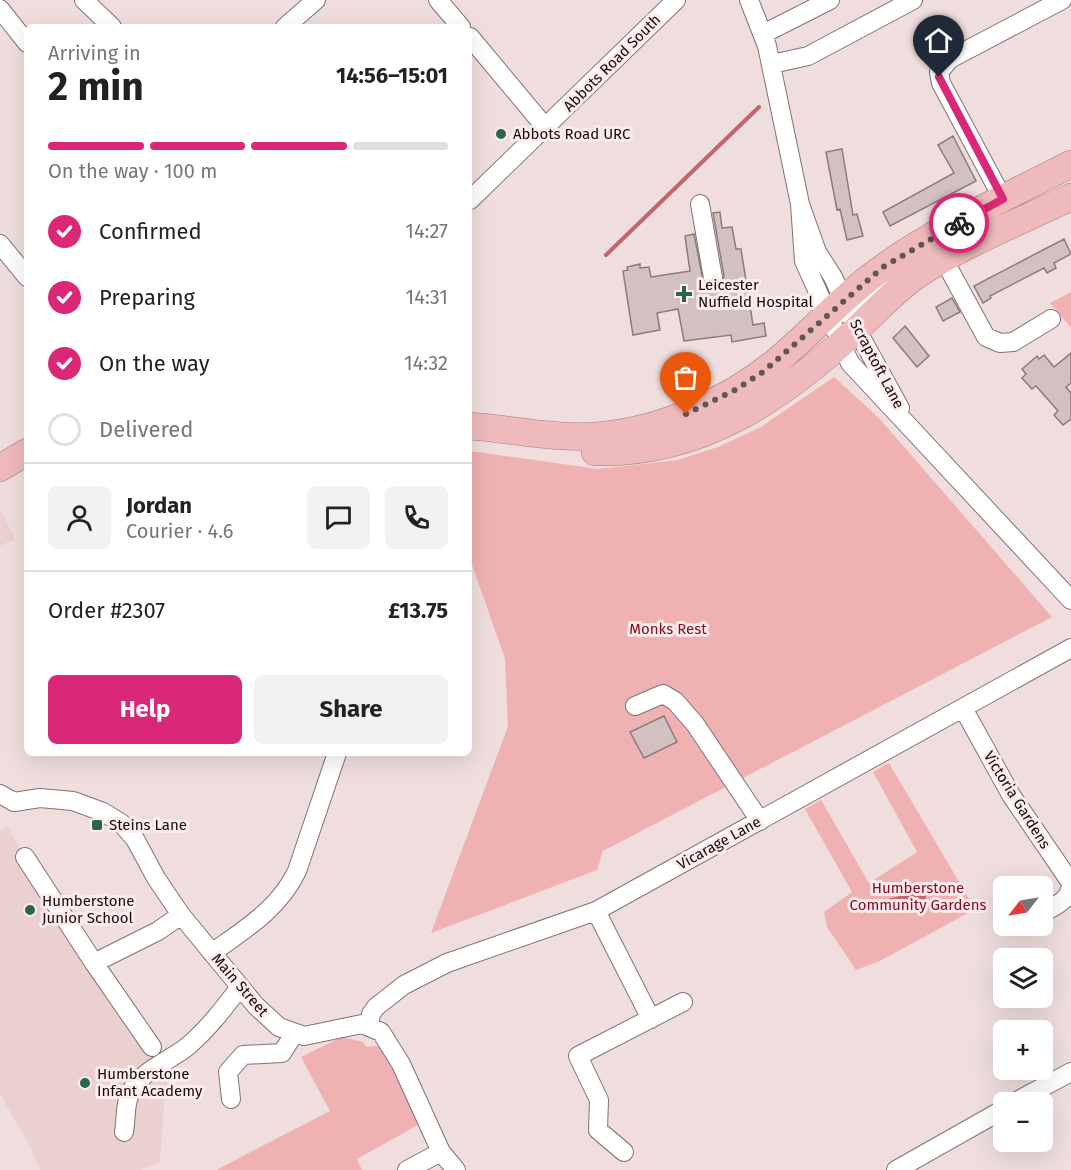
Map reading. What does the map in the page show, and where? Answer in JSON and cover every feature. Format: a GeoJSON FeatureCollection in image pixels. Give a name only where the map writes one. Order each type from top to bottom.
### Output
{"type":"FeatureCollection","features":[{"type":"Feature","properties":{"kind":"highway"},"geometry":{"type":"LineString","coordinates":[[472,435],[500,442],[599,452],[672,442],[697,436],[755,410],[782,393],[906,252],[1071,164]]}},
{"type":"Feature","properties":{"kind":"highway"},"geometry":{"type":"LineString","coordinates":[[472,426],[551,435],[597,436],[649,426],[686,414],[735,390],[941,262],[1071,197]]}},
{"type":"Feature","properties":{"kind":"highway"},"geometry":{"type":"LineString","coordinates":[[0,468],[24,454]]}},
{"type":"Feature","properties":{"kind":"street"},"geometry":{"type":"LineString","coordinates":[[84,0],[108,24]]}},
{"type":"Feature","properties":{"kind":"street"},"geometry":{"type":"LineString","coordinates":[[288,24],[316,0]]}},
{"type":"Feature","properties":{"kind":"street"},"geometry":{"type":"LineString","coordinates":[[438,0],[458,24]]}},
{"type":"Feature","properties":{"kind":"street","name":"Abbots Road South"},"geometry":{"type":"LineString","coordinates":[[472,198],[676,0]]}},
{"type":"Feature","properties":{"kind":"street","name":"Scraptoft Lane"},"geometry":{"type":"LineString","coordinates":[[749,0],[772,64],[800,204],[843,324],[850,363],[866,384],[910,426],[1071,600]]}},
{"type":"Feature","properties":{"kind":"street"},"geometry":{"type":"LineString","coordinates":[[763,34],[830,0]]}},
{"type":"Feature","properties":{"kind":"street"},"geometry":{"type":"LineString","coordinates":[[772,64],[807,56],[913,0]]}},
{"type":"Feature","properties":{"kind":"street"},"geometry":{"type":"LineString","coordinates":[[1003,199],[941,83],[939,72],[950,59],[1062,0]]}},
{"type":"Feature","properties":{"kind":"street"},"geometry":{"type":"LineString","coordinates":[[0,9],[24,39]]}},
{"type":"Feature","properties":{"kind":"street"},"geometry":{"type":"LineString","coordinates":[[472,39],[546,128]]}},
{"type":"Feature","properties":{"kind":"street"},"geometry":{"type":"LineString","coordinates":[[700,204],[713,278]]}},
{"type":"Feature","properties":{"kind":"street","name":"Scraptoft Lane"},"geometry":{"type":"LineString","coordinates":[[800,204],[802,254],[843,324],[910,426]]}},
{"type":"Feature","properties":{"kind":"street"},"geometry":{"type":"LineString","coordinates":[[0,244],[20,255]]}},
{"type":"Feature","properties":{"kind":"street"},"geometry":{"type":"LineString","coordinates":[[941,262],[986,337],[1000,343],[1012,342],[1051,319]]}},
{"type":"Feature","properties":{"kind":"street","name":"Vicarage Lane"},"geometry":{"type":"LineString","coordinates":[[369,1025],[376,1007],[393,992],[447,963],[596,911],[1071,648]]}},
{"type":"Feature","properties":{"kind":"street"},"geometry":{"type":"LineString","coordinates":[[635,706],[663,694],[675,701],[695,724],[760,820]]}},
{"type":"Feature","properties":{"kind":"street","name":"Victoria Gardens"},"geometry":{"type":"LineString","coordinates":[[963,708],[1011,795],[1071,883],[1070,892],[1065,899],[1053,907]]}},
{"type":"Feature","properties":{"kind":"street"},"geometry":{"type":"LineString","coordinates":[[212,953],[261,918],[287,890],[297,871],[336,756]]}},
{"type":"Feature","properties":{"kind":"street","name":"Main Street"},"geometry":{"type":"LineString","coordinates":[[2,802],[40,798],[73,801],[103,812],[122,823],[135,839],[181,915],[272,1022],[294,1034]]}},
{"type":"Feature","properties":{"kind":"street"},"geometry":{"type":"LineString","coordinates":[[25,857],[152,1047]]}},
{"type":"Feature","properties":{"kind":"street"},"geometry":{"type":"LineString","coordinates":[[596,911],[651,1019]]}},
{"type":"Feature","properties":{"kind":"street"},"geometry":{"type":"LineString","coordinates":[[94,963],[158,931],[181,915]]}},
{"type":"Feature","properties":{"kind":"street"},"geometry":{"type":"LineString","coordinates":[[124,1132],[129,1096],[138,1083],[202,1033],[240,987]]}},
{"type":"Feature","properties":{"kind":"street"},"geometry":{"type":"LineString","coordinates":[[624,1152],[598,1130],[597,1095],[578,1056],[683,1002]]}},
{"type":"Feature","properties":{"kind":"street"},"geometry":{"type":"LineString","coordinates":[[231,1099],[228,1072],[243,1056],[282,1053],[294,1034],[315,1035],[355,1023],[369,1025],[381,1032],[390,1044],[441,1152],[456,1170]]}},
{"type":"Feature","properties":{"kind":"street"},"geometry":{"type":"LineString","coordinates":[[1034,1092],[1071,1072]]}},
{"type":"Feature","properties":{"kind":"street"},"geometry":{"type":"LineString","coordinates":[[896,1170],[993,1115]]}},
{"type":"Feature","properties":{"kind":"street"},"geometry":{"type":"LineString","coordinates":[[407,1170],[441,1152]]}},
{"type":"Feature","properties":{"kind":"shaded area"},"geometry":{"type":"Polygon","coordinates":[[[0,509],[15,539],[0,546],[0,509]]]}},
{"type":"Feature","properties":{"kind":"shaded area"},"geometry":{"type":"Polygon","coordinates":[[[7,826],[25,857],[174,1077],[165,1087],[160,1162],[140,1170],[40,1170],[30,1146],[0,1094],[0,831],[7,826]]]}},
{"type":"Feature","properties":{"kind":"shaded area"},"geometry":{"type":"Polygon","coordinates":[[[922,884],[926,888],[926,898],[919,904],[899,906],[889,904],[888,899],[904,895],[922,884]]]}},
{"type":"Feature","properties":{"kind":"green space"},"geometry":{"type":"Polygon","coordinates":[[[1071,292],[1071,328],[1050,303],[1071,292]]]}},
{"type":"Feature","properties":{"kind":"green space","name":"Monks Rest"},"geometry":{"type":"Polygon","coordinates":[[[834,377],[878,417],[1052,617],[603,851],[597,870],[431,933],[508,726],[505,659],[472,565],[472,451],[598,469],[678,460],[718,447],[761,427],[834,377]]]}},
{"type":"Feature","properties":{"kind":"green space","name":"Humberstone Community Gardens"},"geometry":{"type":"Polygon","coordinates":[[[889,763],[975,909],[880,961],[856,970],[827,927],[824,912],[852,892],[805,809],[821,800],[869,883],[917,852],[873,772],[889,763]]]}},
{"type":"Feature","properties":{"kind":"green space"},"geometry":{"type":"Polygon","coordinates":[[[342,1037],[363,1042],[366,1047],[379,1046],[391,1059],[418,1125],[357,1159],[362,1170],[216,1170],[330,1111],[301,1057],[342,1037]]]}},
{"type":"Feature","properties":{"kind":"building"},"geometry":{"type":"Polygon","coordinates":[[[953,136],[976,181],[890,226],[883,212],[954,173],[938,145],[953,136]]]}},
{"type":"Feature","properties":{"kind":"building"},"geometry":{"type":"Polygon","coordinates":[[[842,149],[853,215],[857,214],[863,236],[847,240],[840,209],[837,210],[826,152],[842,149]]]}},
{"type":"Feature","properties":{"kind":"building"},"geometry":{"type":"Polygon","coordinates":[[[720,212],[722,228],[732,227],[736,249],[741,249],[753,325],[764,323],[766,336],[732,342],[731,335],[684,341],[678,309],[657,313],[660,330],[633,335],[623,271],[628,270],[627,267],[640,264],[640,268],[649,267],[651,277],[690,271],[685,236],[694,234],[704,285],[710,289],[720,287],[724,276],[713,213],[720,212]]]}},
{"type":"Feature","properties":{"kind":"building"},"geometry":{"type":"Polygon","coordinates":[[[1064,239],[1071,254],[1054,263],[1056,268],[1047,273],[1044,268],[990,296],[991,298],[983,303],[974,286],[1064,239]]]}},
{"type":"Feature","properties":{"kind":"building"},"geometry":{"type":"Polygon","coordinates":[[[952,298],[960,312],[943,321],[936,307],[952,298]]]}},
{"type":"Feature","properties":{"kind":"building"},"geometry":{"type":"Polygon","coordinates":[[[905,326],[929,356],[917,367],[893,338],[905,326]]]}},
{"type":"Feature","properties":{"kind":"building"},"geometry":{"type":"Polygon","coordinates":[[[1071,353],[1071,383],[1066,387],[1071,393],[1071,419],[1063,425],[1054,415],[1058,411],[1036,386],[1032,389],[1022,378],[1026,374],[1022,369],[1037,356],[1039,359],[1044,355],[1054,367],[1071,353]]]}},
{"type":"Feature","properties":{"kind":"building"},"geometry":{"type":"Polygon","coordinates":[[[664,716],[677,742],[644,758],[630,732],[664,716]]]}},
{"type":"Feature","properties":{"kind":"waterway"},"geometry":{"type":"LineString","coordinates":[[606,255],[759,107]]}},
{"type":"Feature","properties":{"kind":"way so far"},"geometry":{"type":"LineString","coordinates":[[686,414],[735,390],[763,372],[790,350],[844,298],[883,267],[959,223]]}},
{"type":"Feature","properties":{"kind":"place","name":"Abbots Road URC"},"geometry":{"type":"Point","coordinates":[501,134]}},
{"type":"Feature","properties":{"kind":"place","name":"Leicester Nuffield Hospital"},"geometry":{"type":"Point","coordinates":[684,294]}},
{"type":"Feature","properties":{"kind":"place","name":"Steins Lane"},"geometry":{"type":"Point","coordinates":[97,825]}},
{"type":"Feature","properties":{"kind":"place","name":"Humberstone Junior School"},"geometry":{"type":"Point","coordinates":[30,910]}},
{"type":"Feature","properties":{"kind":"place","name":"Humberstone Infant Academy"},"geometry":{"type":"Point","coordinates":[85,1083]}},
{"type":"Feature","properties":{"kind":"route"},"geometry":{"type":"LineString","coordinates":[[939,77],[1003,199],[959,223]]}}]}
